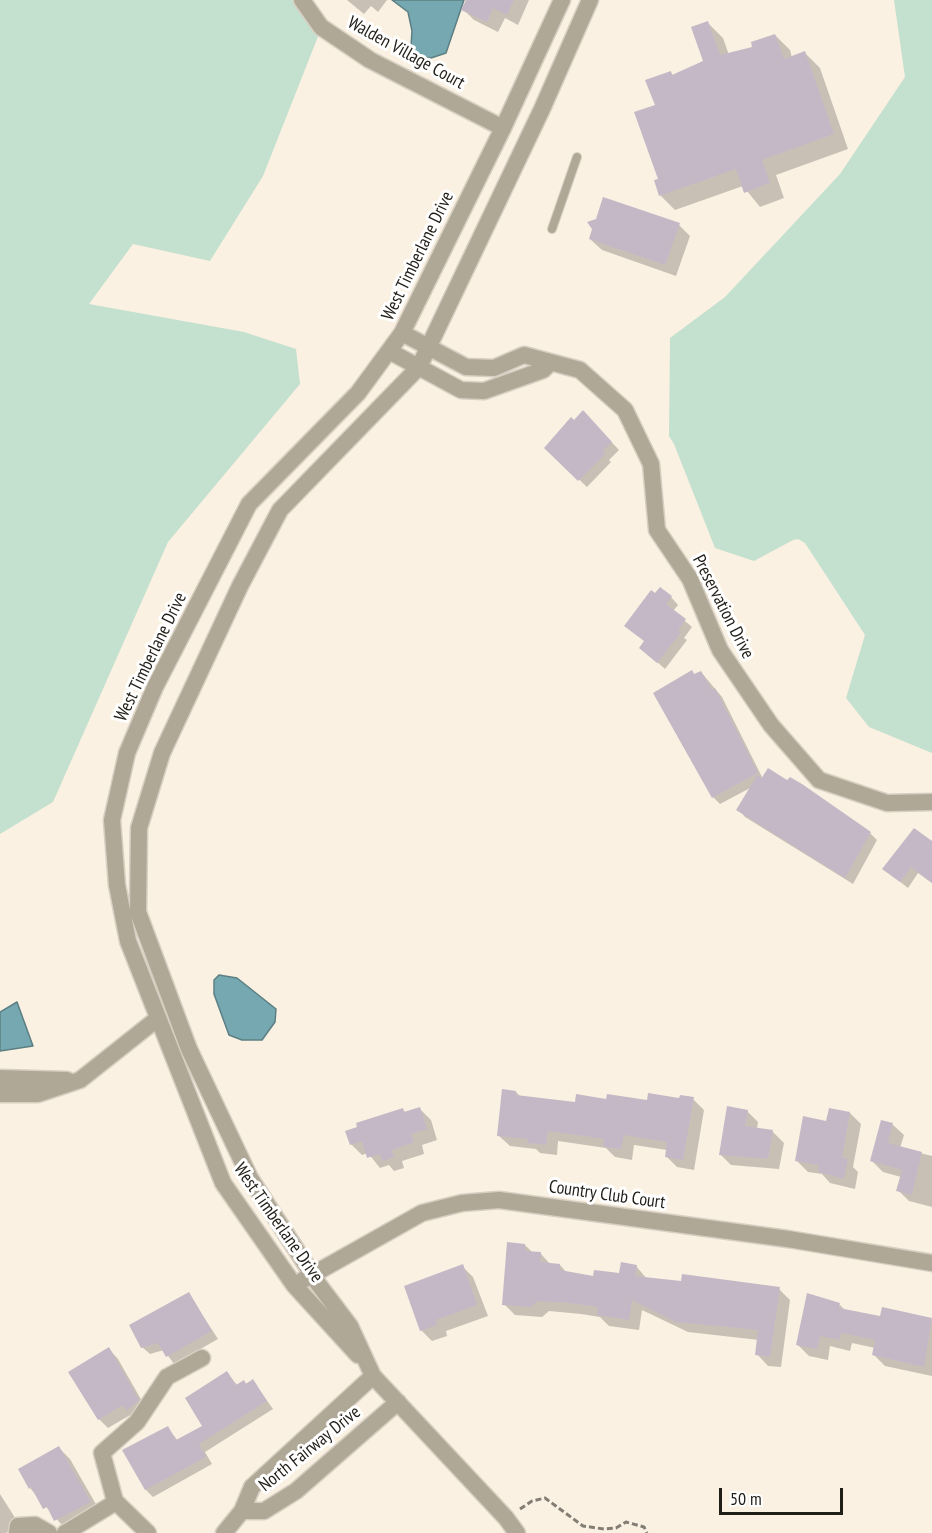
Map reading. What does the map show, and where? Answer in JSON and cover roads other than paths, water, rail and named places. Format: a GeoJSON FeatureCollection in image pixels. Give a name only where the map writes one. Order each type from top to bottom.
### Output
{"type":"FeatureCollection","features":[{"type":"Feature","properties":{"kind":"street","name":"Walden Village Court"},"geometry":{"type":"LineString","coordinates":[[302,0],[321,27],[370,60],[503,128]]}},
{"type":"Feature","properties":{"kind":"street","name":"West Timberlane Drive"},"geometry":{"type":"LineString","coordinates":[[512,1527],[294,1285],[223,1183],[128,941],[117,885],[112,820],[127,753],[155,687],[249,504],[358,393],[402,333],[503,128],[562,0]]}},
{"type":"Feature","properties":{"kind":"street","name":"West Timberlane Drive"},"geometry":{"type":"LineString","coordinates":[[370,1370],[350,1326],[312,1274],[250,1178],[189,1049],[138,912],[139,828],[162,753],[240,586],[280,510],[419,367],[542,109],[590,0]]}},
{"type":"Feature","properties":{"kind":"street","name":"Preservation Drive"},"geometry":{"type":"LineString","coordinates":[[402,333],[466,368],[494,368],[524,355],[549,364],[580,370],[625,410],[651,464],[657,530],[690,579],[720,650],[771,725],[819,780],[887,803],[932,802]]}},
{"type":"Feature","properties":{"kind":"street"},"geometry":{"type":"LineString","coordinates":[[389,351],[461,390],[484,391],[543,370],[549,364]]}},
{"type":"Feature","properties":{"kind":"street"},"geometry":{"type":"LineString","coordinates":[[0,1094],[38,1094],[80,1080],[157,1019]]}},
{"type":"Feature","properties":{"kind":"street"},"geometry":{"type":"LineString","coordinates":[[0,1078],[80,1080]]}},
{"type":"Feature","properties":{"kind":"street","name":"Country Club Court"},"geometry":{"type":"LineString","coordinates":[[294,1285],[423,1213],[462,1203],[499,1200],[788,1239],[932,1263]]}},
{"type":"Feature","properties":{"kind":"street"},"geometry":{"type":"LineString","coordinates":[[148,1533],[116,1502],[102,1454],[137,1422],[167,1377],[202,1358]]}},
{"type":"Feature","properties":{"kind":"street","name":"North Fairway Drive"},"geometry":{"type":"LineString","coordinates":[[224,1533],[242,1511],[252,1487],[370,1370]]}},
{"type":"Feature","properties":{"kind":"street","name":"North Fairway Drive"},"geometry":{"type":"LineString","coordinates":[[242,1511],[264,1511],[296,1491],[398,1402]]}},
{"type":"Feature","properties":{"kind":"street"},"geometry":{"type":"LineString","coordinates":[[65,1533],[116,1502]]}},
{"type":"Feature","properties":{"kind":"street"},"geometry":{"type":"LineString","coordinates":[[17,1533],[18,1526],[35,1524],[49,1533]]}},
{"type":"Feature","properties":{"kind":"lane"},"geometry":{"type":"LineString","coordinates":[[552,229],[577,157]]}},
{"type":"Feature","properties":{"kind":"water"},"geometry":{"type":"Polygon","coordinates":[[[392,0],[464,0],[446,53],[431,58],[416,56],[411,46],[412,31],[408,12],[392,0]]]}},
{"type":"Feature","properties":{"kind":"water"},"geometry":{"type":"Polygon","coordinates":[[[219,975],[237,978],[276,1009],[275,1022],[262,1040],[242,1040],[229,1035],[214,994],[214,980],[219,975]]]}},
{"type":"Feature","properties":{"kind":"water"},"geometry":{"type":"Polygon","coordinates":[[[17,1002],[33,1046],[0,1051],[0,1012],[17,1002]]]}}]}
